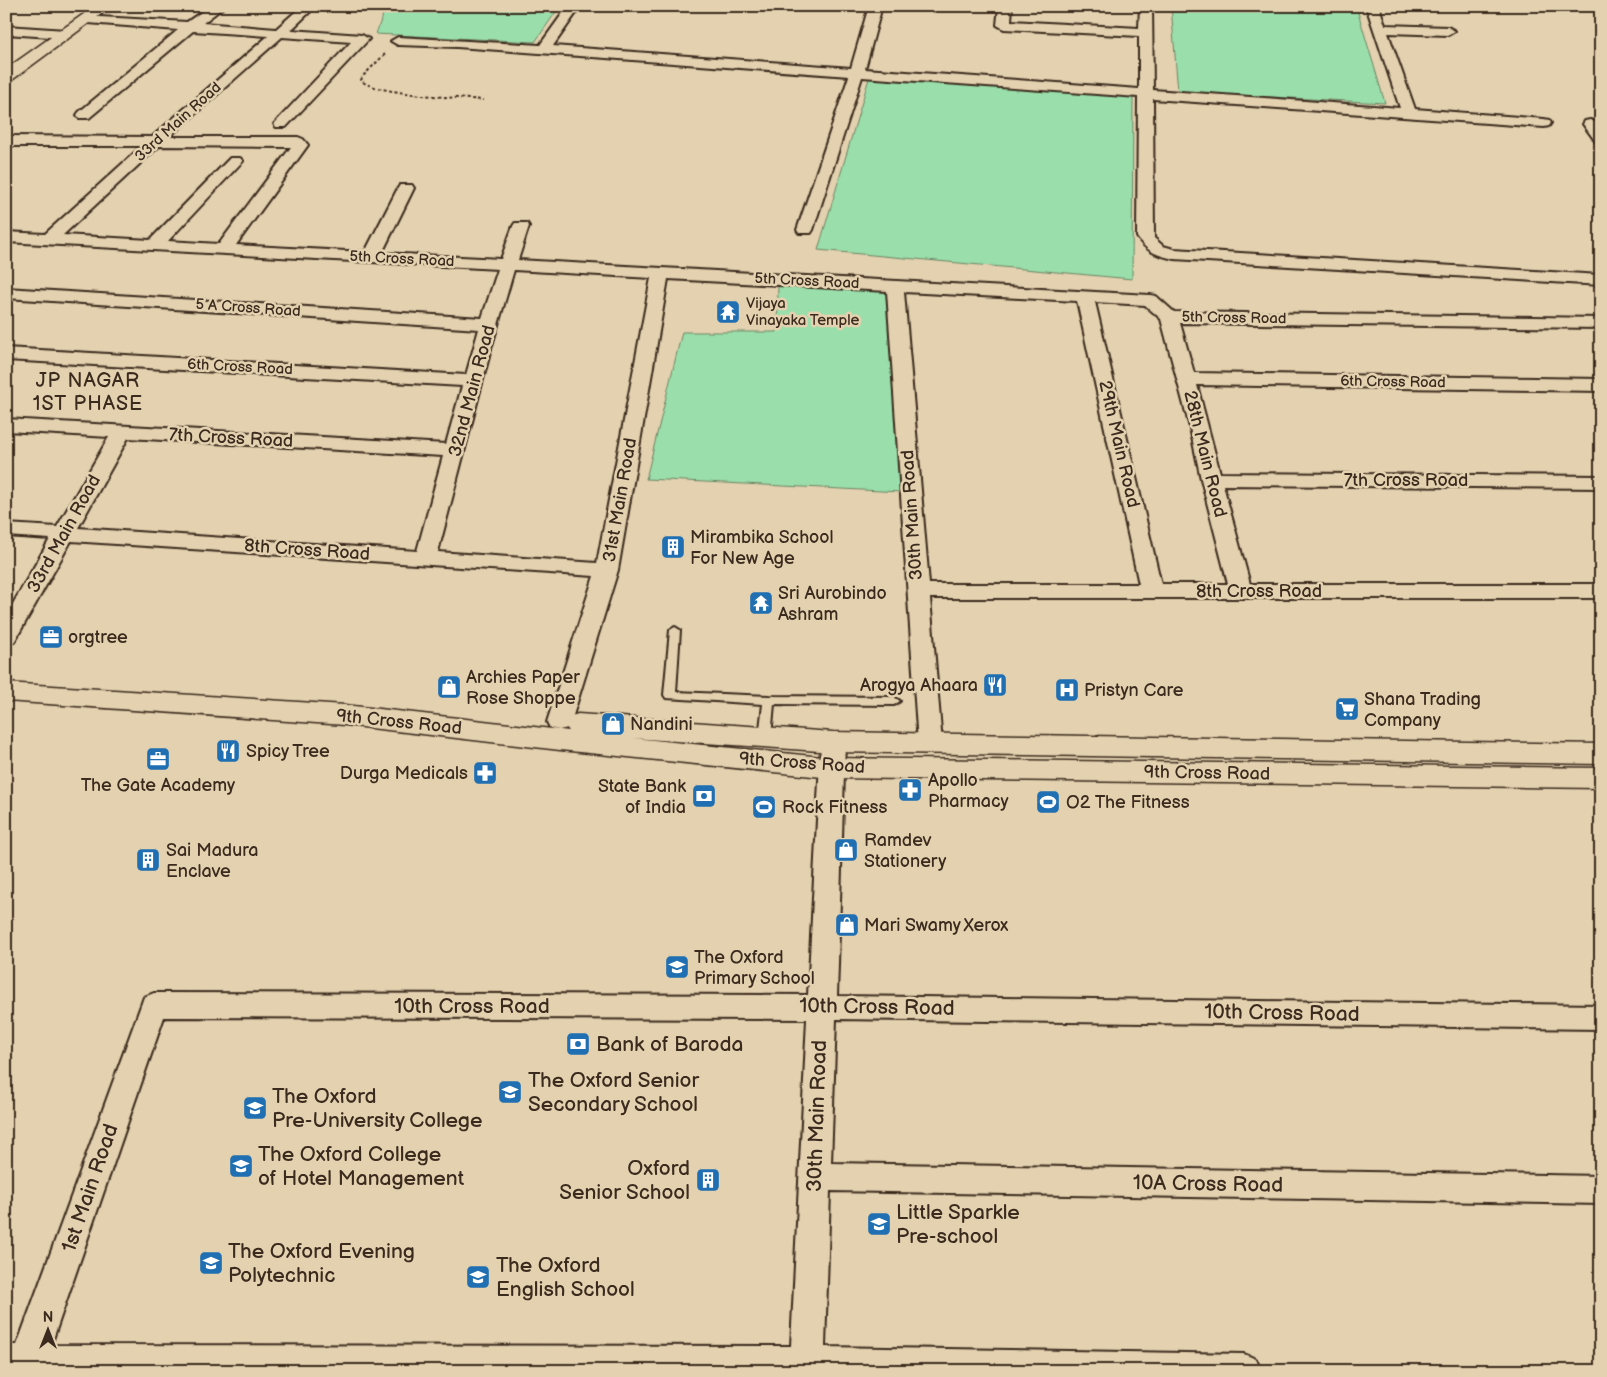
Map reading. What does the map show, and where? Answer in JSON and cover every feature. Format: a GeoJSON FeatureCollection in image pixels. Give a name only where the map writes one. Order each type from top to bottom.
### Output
{"type":"FeatureCollection","features":[{"type":"Feature","properties":{"kind":"main road"},"geometry":{"type":"LineString","coordinates":[[6,77],[105,6]]}},
{"type":"Feature","properties":{"kind":"main road","name":"9th Cross Road"},"geometry":{"type":"LineString","coordinates":[[6,678],[331,699],[559,722],[765,737],[833,755],[930,744],[1601,754]]}},
{"type":"Feature","properties":{"kind":"main road","name":"9th Cross Road"},"geometry":{"type":"LineString","coordinates":[[6,692],[345,715],[560,740],[833,755],[1601,778]]}},
{"type":"Feature","properties":{"kind":"street"},"geometry":{"type":"LineString","coordinates":[[84,115],[218,6]]}},
{"type":"Feature","properties":{"kind":"street","name":"33rd Main Road"},"geometry":{"type":"LineString","coordinates":[[48,240],[156,141],[310,6]]}},
{"type":"Feature","properties":{"kind":"street"},"geometry":{"type":"LineString","coordinates":[[544,49],[575,6]]}},
{"type":"Feature","properties":{"kind":"street"},"geometry":{"type":"LineString","coordinates":[[805,230],[857,72],[876,6]]}},
{"type":"Feature","properties":{"kind":"street"},"geometry":{"type":"LineString","coordinates":[[1006,6],[1004,25],[1146,32]]}},
{"type":"Feature","properties":{"kind":"street"},"geometry":{"type":"LineString","coordinates":[[1146,6],[1145,237],[1150,246],[1156,250],[1174,254],[1601,280]]}},
{"type":"Feature","properties":{"kind":"street"},"geometry":{"type":"LineString","coordinates":[[1372,6],[1409,113]]}},
{"type":"Feature","properties":{"kind":"street"},"geometry":{"type":"LineString","coordinates":[[88,19],[190,28],[362,39],[281,124]]}},
{"type":"Feature","properties":{"kind":"street"},"geometry":{"type":"LineString","coordinates":[[1380,29],[1448,31]]}},
{"type":"Feature","properties":{"kind":"street"},"geometry":{"type":"LineString","coordinates":[[6,30],[66,34]]}},
{"type":"Feature","properties":{"kind":"street"},"geometry":{"type":"LineString","coordinates":[[398,41],[544,49],[1544,123]]}},
{"type":"Feature","properties":{"kind":"street"},"geometry":{"type":"LineString","coordinates":[[1596,124],[1601,139]]}},
{"type":"Feature","properties":{"kind":"street"},"geometry":{"type":"LineString","coordinates":[[6,141],[293,141],[300,145],[269,190],[224,249]]}},
{"type":"Feature","properties":{"kind":"street"},"geometry":{"type":"LineString","coordinates":[[154,246],[235,161]]}},
{"type":"Feature","properties":{"kind":"street"},"geometry":{"type":"LineString","coordinates":[[371,257],[406,188]]}},
{"type":"Feature","properties":{"kind":"street","name":"32nd Main Road"},"geometry":{"type":"LineString","coordinates":[[426,558],[456,451],[473,381],[507,265],[521,226]]}},
{"type":"Feature","properties":{"kind":"street","name":"5th Cross Road"},"geometry":{"type":"LineString","coordinates":[[6,237],[1150,300],[1169,317],[1601,323]]}},
{"type":"Feature","properties":{"kind":"street","name":"31st Main Road"},"geometry":{"type":"LineString","coordinates":[[559,722],[607,570],[660,273]]}},
{"type":"Feature","properties":{"kind":"street","name":"30th Main Road"},"geometry":{"type":"LineString","coordinates":[[895,286],[930,744]]}},
{"type":"Feature","properties":{"kind":"street","name":"5 A Cross Road"},"geometry":{"type":"LineString","coordinates":[[6,293],[490,324]]}},
{"type":"Feature","properties":{"kind":"street","name":"29th Main Road"},"geometry":{"type":"LineString","coordinates":[[1085,296],[1152,591]]}},
{"type":"Feature","properties":{"kind":"street","name":"28th Main Road"},"geometry":{"type":"LineString","coordinates":[[1169,317],[1200,428],[1211,479],[1241,591]]}},
{"type":"Feature","properties":{"kind":"street","name":"6th Cross Road"},"geometry":{"type":"LineString","coordinates":[[6,354],[473,381]]}},
{"type":"Feature","properties":{"kind":"street","name":"6th Cross Road"},"geometry":{"type":"LineString","coordinates":[[1186,380],[1601,385]]}},
{"type":"Feature","properties":{"kind":"street","name":"7th Cross Road"},"geometry":{"type":"LineString","coordinates":[[6,424],[456,451]]}},
{"type":"Feature","properties":{"kind":"street","name":"33rd Main Road"},"geometry":{"type":"LineString","coordinates":[[6,638],[122,431]]}},
{"type":"Feature","properties":{"kind":"street","name":"7th Cross Road"},"geometry":{"type":"LineString","coordinates":[[1211,479],[1601,482]]}},
{"type":"Feature","properties":{"kind":"street","name":"8th Cross Road"},"geometry":{"type":"LineString","coordinates":[[6,530],[607,570]]}},
{"type":"Feature","properties":{"kind":"street","name":"8th Cross Road"},"geometry":{"type":"LineString","coordinates":[[918,591],[1601,591]]}},
{"type":"Feature","properties":{"kind":"street","name":"30th Main Road"},"geometry":{"type":"LineString","coordinates":[[807,1367],[833,755]]}},
{"type":"Feature","properties":{"kind":"street","name":"10th Cross Road"},"geometry":{"type":"LineString","coordinates":[[154,1005],[822,1006],[1601,1017]]}},
{"type":"Feature","properties":{"kind":"street","name":"1st Main Road"},"geometry":{"type":"LineString","coordinates":[[20,1365],[154,1005]]}},
{"type":"Feature","properties":{"kind":"street","name":"10A Cross Road"},"geometry":{"type":"LineString","coordinates":[[815,1177],[1601,1190]]}},
{"type":"Feature","properties":{"kind":"street"},"geometry":{"type":"LineString","coordinates":[[20,1365],[807,1367],[1244,1371]]}},
{"type":"Feature","properties":{"kind":"lane"},"geometry":{"type":"LineString","coordinates":[[676,630],[670,695],[769,700],[894,701]]}},
{"type":"Feature","properties":{"kind":"lane"},"geometry":{"type":"LineString","coordinates":[[765,737],[769,700]]}},
{"type":"Feature","properties":{"kind":"path"},"geometry":{"type":"LineString","coordinates":[[398,41],[363,76],[361,80],[363,83],[381,90],[483,100]]}},
{"type":"Feature","properties":{"kind":"green space"},"geometry":{"type":"Polygon","coordinates":[[[386,6],[560,6],[535,42],[376,34],[386,6]]]}},
{"type":"Feature","properties":{"kind":"green space"},"geometry":{"type":"Polygon","coordinates":[[[1171,6],[1356,6],[1385,103],[1178,92],[1171,6]]]}},
{"type":"Feature","properties":{"kind":"green space"},"geometry":{"type":"Polygon","coordinates":[[[870,75],[1133,94],[1132,279],[818,250],[870,75]]]}},
{"type":"Feature","properties":{"kind":"green space"},"geometry":{"type":"Polygon","coordinates":[[[778,285],[888,291],[901,492],[646,479],[682,332],[777,332],[778,285]]]}},
{"type":"Feature","properties":{"kind":"place","name":"Vijaya Vinayaka Temple"},"geometry":{"type":"Point","coordinates":[728,312]}},
{"type":"Feature","properties":{"kind":"place","name":"Mirambika School For New Age"},"geometry":{"type":"Point","coordinates":[673,547]}},
{"type":"Feature","properties":{"kind":"place","name":"Sri Aurobindo Ashram"},"geometry":{"type":"Point","coordinates":[761,603]}},
{"type":"Feature","properties":{"kind":"place","name":"orgtree"},"geometry":{"type":"Point","coordinates":[51,637]}},
{"type":"Feature","properties":{"kind":"place","name":"Arogya Ahaara"},"geometry":{"type":"Point","coordinates":[995,685]}},
{"type":"Feature","properties":{"kind":"place","name":"Archies Paper Rose Shoppe"},"geometry":{"type":"Point","coordinates":[449,687]}},
{"type":"Feature","properties":{"kind":"place","name":"Pristyn Care"},"geometry":{"type":"Point","coordinates":[1067,690]}},
{"type":"Feature","properties":{"kind":"place","name":"Shana Trading Company"},"geometry":{"type":"Point","coordinates":[1347,709]}},
{"type":"Feature","properties":{"kind":"place","name":"Nandini"},"geometry":{"type":"Point","coordinates":[613,724]}},
{"type":"Feature","properties":{"kind":"place","name":"Spicy Tree"},"geometry":{"type":"Point","coordinates":[228,751]}},
{"type":"Feature","properties":{"kind":"place","name":"The Gate Academy"},"geometry":{"type":"Point","coordinates":[158,759]}},
{"type":"Feature","properties":{"kind":"place","name":"Durga Medicals"},"geometry":{"type":"Point","coordinates":[485,773]}},
{"type":"Feature","properties":{"kind":"place","name":"Apollo Pharmacy"},"geometry":{"type":"Point","coordinates":[910,790]}},
{"type":"Feature","properties":{"kind":"place","name":"State Bank of India"},"geometry":{"type":"Point","coordinates":[704,796]}},
{"type":"Feature","properties":{"kind":"place","name":"O2 The Fitness"},"geometry":{"type":"Point","coordinates":[1048,802]}},
{"type":"Feature","properties":{"kind":"place","name":"Rock Fitness"},"geometry":{"type":"Point","coordinates":[764,807]}},
{"type":"Feature","properties":{"kind":"place","name":"Ramdev Stationery"},"geometry":{"type":"Point","coordinates":[846,850]}},
{"type":"Feature","properties":{"kind":"place","name":"Sai Madura Enclave"},"geometry":{"type":"Point","coordinates":[148,860]}},
{"type":"Feature","properties":{"kind":"place","name":"Mari Swamy Xerox"},"geometry":{"type":"Point","coordinates":[847,925]}},
{"type":"Feature","properties":{"kind":"place","name":"The Oxford Primary School"},"geometry":{"type":"Point","coordinates":[677,967]}},
{"type":"Feature","properties":{"kind":"place","name":"Bank of Baroda"},"geometry":{"type":"Point","coordinates":[578,1044]}},
{"type":"Feature","properties":{"kind":"place","name":"The Oxford Senior Secondary School"},"geometry":{"type":"Point","coordinates":[510,1092]}},
{"type":"Feature","properties":{"kind":"place","name":"The Oxford Pre-University College"},"geometry":{"type":"Point","coordinates":[255,1108]}},
{"type":"Feature","properties":{"kind":"place","name":"The Oxford College of Hotel Management"},"geometry":{"type":"Point","coordinates":[241,1166]}},
{"type":"Feature","properties":{"kind":"place","name":"Oxford Senior School"},"geometry":{"type":"Point","coordinates":[708,1180]}},
{"type":"Feature","properties":{"kind":"place","name":"Little Sparkle Pre-school"},"geometry":{"type":"Point","coordinates":[879,1224]}},
{"type":"Feature","properties":{"kind":"place","name":"The Oxford Evening Polytechnic"},"geometry":{"type":"Point","coordinates":[211,1263]}},
{"type":"Feature","properties":{"kind":"place","name":"The Oxford English School"},"geometry":{"type":"Point","coordinates":[478,1277]}},
{"type":"Feature","properties":{"kind":"district","name":"JP NAGAR 1ST PHASE"},"geometry":{"type":"Point","coordinates":[88,392]}}]}
